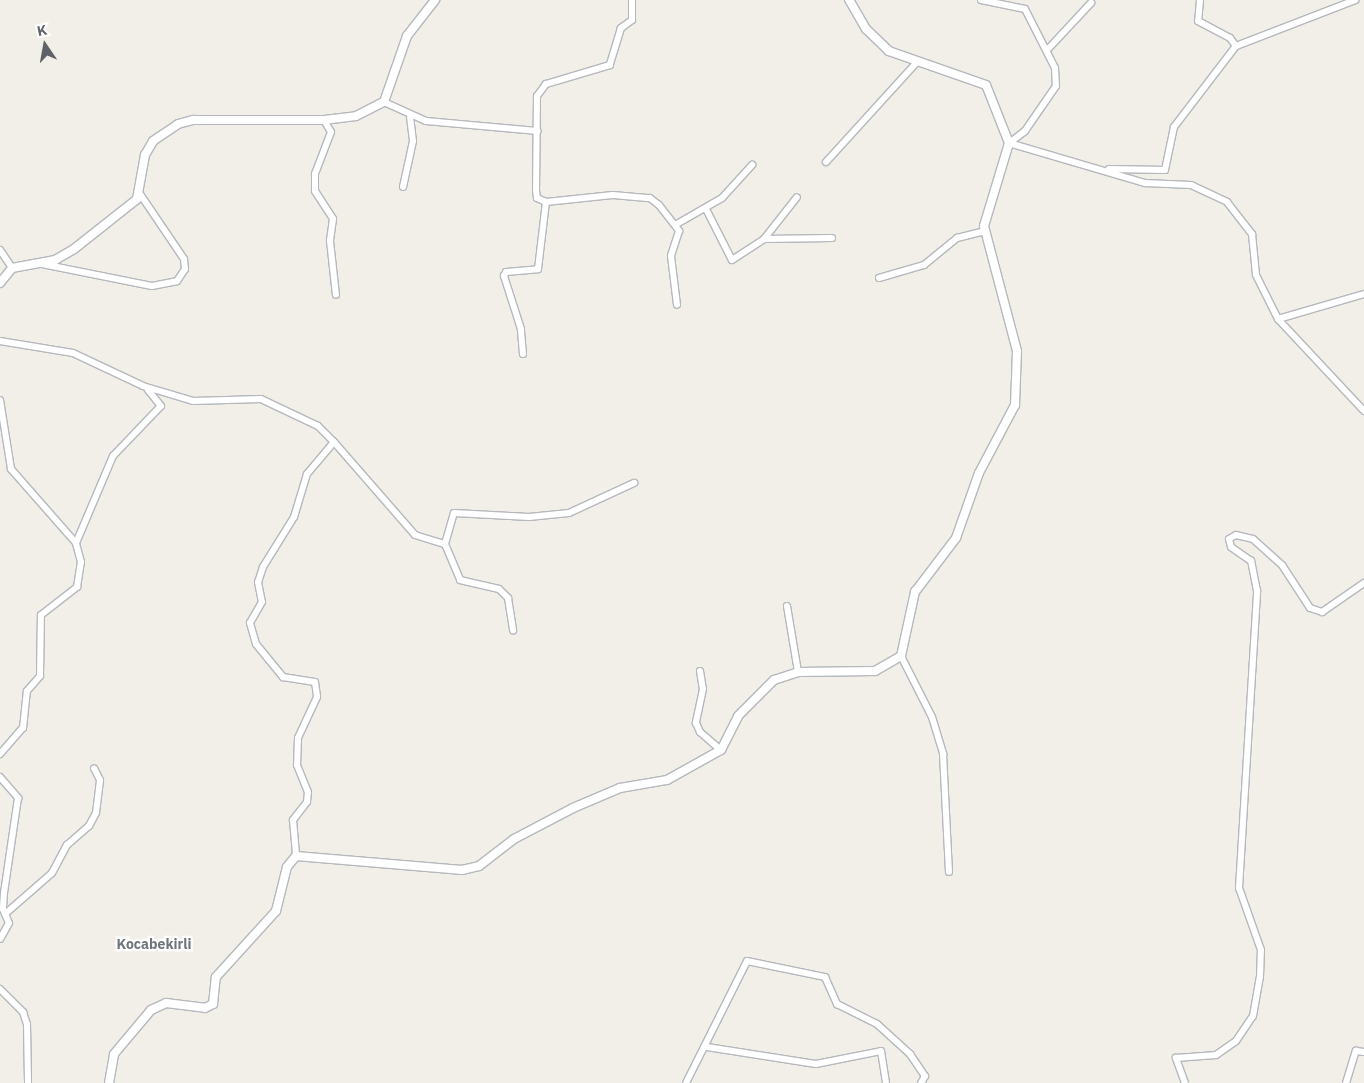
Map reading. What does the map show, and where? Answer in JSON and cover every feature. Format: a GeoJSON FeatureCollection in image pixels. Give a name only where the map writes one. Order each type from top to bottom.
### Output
{"type":"FeatureCollection","features":[{"type":"Feature","properties":{"kind":"street"},"geometry":{"type":"LineString","coordinates":[[42,264],[152,286],[177,281],[185,269],[184,259],[140,194],[145,154],[153,141],[178,124],[192,120],[324,120],[356,116],[384,102],[407,36],[435,0]]}},
{"type":"Feature","properties":{"kind":"street"},"geometry":{"type":"LineString","coordinates":[[632,0],[632,20],[621,28],[610,65],[541,88],[537,96],[537,198],[546,202],[613,195],[650,198],[679,231],[671,256],[676,305]]}},
{"type":"Feature","properties":{"kind":"street"},"geometry":{"type":"LineString","coordinates":[[849,0],[866,29],[889,51],[916,63],[970,76],[986,85],[1009,143],[985,231],[1017,351],[1015,405],[979,473],[956,538],[915,592],[901,656],[932,717],[943,754],[949,872]]}},
{"type":"Feature","properties":{"kind":"street"},"geometry":{"type":"LineString","coordinates":[[981,0],[1025,9],[1049,48],[1056,86],[1025,132],[1009,143]]}},
{"type":"Feature","properties":{"kind":"street"},"geometry":{"type":"LineString","coordinates":[[1200,0],[1198,21],[1230,38],[1236,46]]}},
{"type":"Feature","properties":{"kind":"street"},"geometry":{"type":"LineString","coordinates":[[1108,170],[1165,170],[1174,127],[1236,46],[1355,0]]}},
{"type":"Feature","properties":{"kind":"street"},"geometry":{"type":"LineString","coordinates":[[1049,48],[1091,3]]}},
{"type":"Feature","properties":{"kind":"street"},"geometry":{"type":"LineString","coordinates":[[826,162],[916,63]]}},
{"type":"Feature","properties":{"kind":"street"},"geometry":{"type":"LineString","coordinates":[[384,102],[410,117],[538,131]]}},
{"type":"Feature","properties":{"kind":"street"},"geometry":{"type":"LineString","coordinates":[[403,187],[413,141],[410,117]]}},
{"type":"Feature","properties":{"kind":"street"},"geometry":{"type":"LineString","coordinates":[[324,120],[330,132],[315,174],[315,191],[334,219],[330,241],[336,294]]}},
{"type":"Feature","properties":{"kind":"street"},"geometry":{"type":"LineString","coordinates":[[1009,143],[1108,170],[1145,184],[1190,185],[1227,202],[1252,234],[1256,275],[1278,319],[1364,411]]}},
{"type":"Feature","properties":{"kind":"street"},"geometry":{"type":"LineString","coordinates":[[675,225],[706,209],[752,165]]}},
{"type":"Feature","properties":{"kind":"street"},"geometry":{"type":"LineString","coordinates":[[0,283],[12,268],[42,264],[74,249],[140,194]]}},
{"type":"Feature","properties":{"kind":"street"},"geometry":{"type":"LineString","coordinates":[[706,209],[730,259],[764,238],[797,197]]}},
{"type":"Feature","properties":{"kind":"street"},"geometry":{"type":"LineString","coordinates":[[523,354],[521,329],[504,276],[506,272],[538,269],[546,202]]}},
{"type":"Feature","properties":{"kind":"street"},"geometry":{"type":"LineString","coordinates":[[879,278],[924,265],[957,238],[985,231]]}},
{"type":"Feature","properties":{"kind":"street"},"geometry":{"type":"LineString","coordinates":[[764,238],[832,238]]}},
{"type":"Feature","properties":{"kind":"street"},"geometry":{"type":"LineString","coordinates":[[0,250],[12,268]]}},
{"type":"Feature","properties":{"kind":"street"},"geometry":{"type":"LineString","coordinates":[[1278,319],[1364,294]]}},
{"type":"Feature","properties":{"kind":"street"},"geometry":{"type":"LineString","coordinates":[[0,341],[73,353],[143,386],[193,401],[261,399],[318,426],[415,536],[445,544]]}},
{"type":"Feature","properties":{"kind":"street"},"geometry":{"type":"LineString","coordinates":[[76,543],[114,456],[161,406],[143,386]]}},
{"type":"Feature","properties":{"kind":"street"},"geometry":{"type":"LineString","coordinates":[[0,400],[11,469],[76,543],[81,562],[77,587],[41,614],[40,676],[27,691],[23,728],[0,754]]}},
{"type":"Feature","properties":{"kind":"street"},"geometry":{"type":"LineString","coordinates":[[109,1083],[114,1054],[151,1010],[166,1003],[205,1008],[213,1004],[216,977],[276,911],[287,867],[296,856],[293,820],[307,802],[308,792],[297,765],[298,738],[317,697],[315,682],[283,677],[256,644],[250,623],[262,602],[258,582],[262,567],[294,517],[307,474],[334,442]]}},
{"type":"Feature","properties":{"kind":"street"},"geometry":{"type":"LineString","coordinates":[[514,631],[508,598],[499,589],[460,580],[445,544],[454,513],[529,517],[569,513],[634,483]]}},
{"type":"Feature","properties":{"kind":"street"},"geometry":{"type":"LineString","coordinates":[[1185,1083],[1176,1058],[1216,1055],[1236,1041],[1253,1016],[1260,977],[1261,950],[1239,888],[1258,591],[1251,561],[1231,547],[1229,539],[1236,534],[1253,539],[1282,565],[1310,608],[1322,612],[1364,583]]}},
{"type":"Feature","properties":{"kind":"street"},"geometry":{"type":"LineString","coordinates":[[787,606],[798,672]]}},
{"type":"Feature","properties":{"kind":"street"},"geometry":{"type":"LineString","coordinates":[[296,856],[462,870],[479,866],[514,839],[573,808],[620,788],[667,780],[721,750],[738,716],[761,689],[798,672],[875,671],[901,656]]}},
{"type":"Feature","properties":{"kind":"street"},"geometry":{"type":"LineString","coordinates":[[700,670],[702,689],[696,723],[700,732],[721,750]]}},
{"type":"Feature","properties":{"kind":"street"},"geometry":{"type":"LineString","coordinates":[[5,914],[52,873],[67,845],[90,826],[96,813],[100,780],[94,768]]}},
{"type":"Feature","properties":{"kind":"street"},"geometry":{"type":"LineString","coordinates":[[0,777],[18,798],[13,819],[16,837],[4,893],[5,914],[9,923],[0,939]]}},
{"type":"Feature","properties":{"kind":"street"},"geometry":{"type":"LineString","coordinates":[[686,1083],[696,1058],[707,1046],[747,961],[755,961],[825,977],[837,1004],[877,1024],[910,1054],[925,1076],[921,1083]]}},
{"type":"Feature","properties":{"kind":"street"},"geometry":{"type":"LineString","coordinates":[[0,989],[23,1012],[27,1024],[28,1083]]}},
{"type":"Feature","properties":{"kind":"street"},"geometry":{"type":"LineString","coordinates":[[707,1046],[816,1064],[881,1052],[886,1083]]}},
{"type":"Feature","properties":{"kind":"street"},"geometry":{"type":"LineString","coordinates":[[1346,1083],[1356,1051],[1364,1052]]}},
{"type":"Feature","properties":{"kind":"district","name":"Kocabekirli"},"geometry":{"type":"Point","coordinates":[154,944]}}]}
